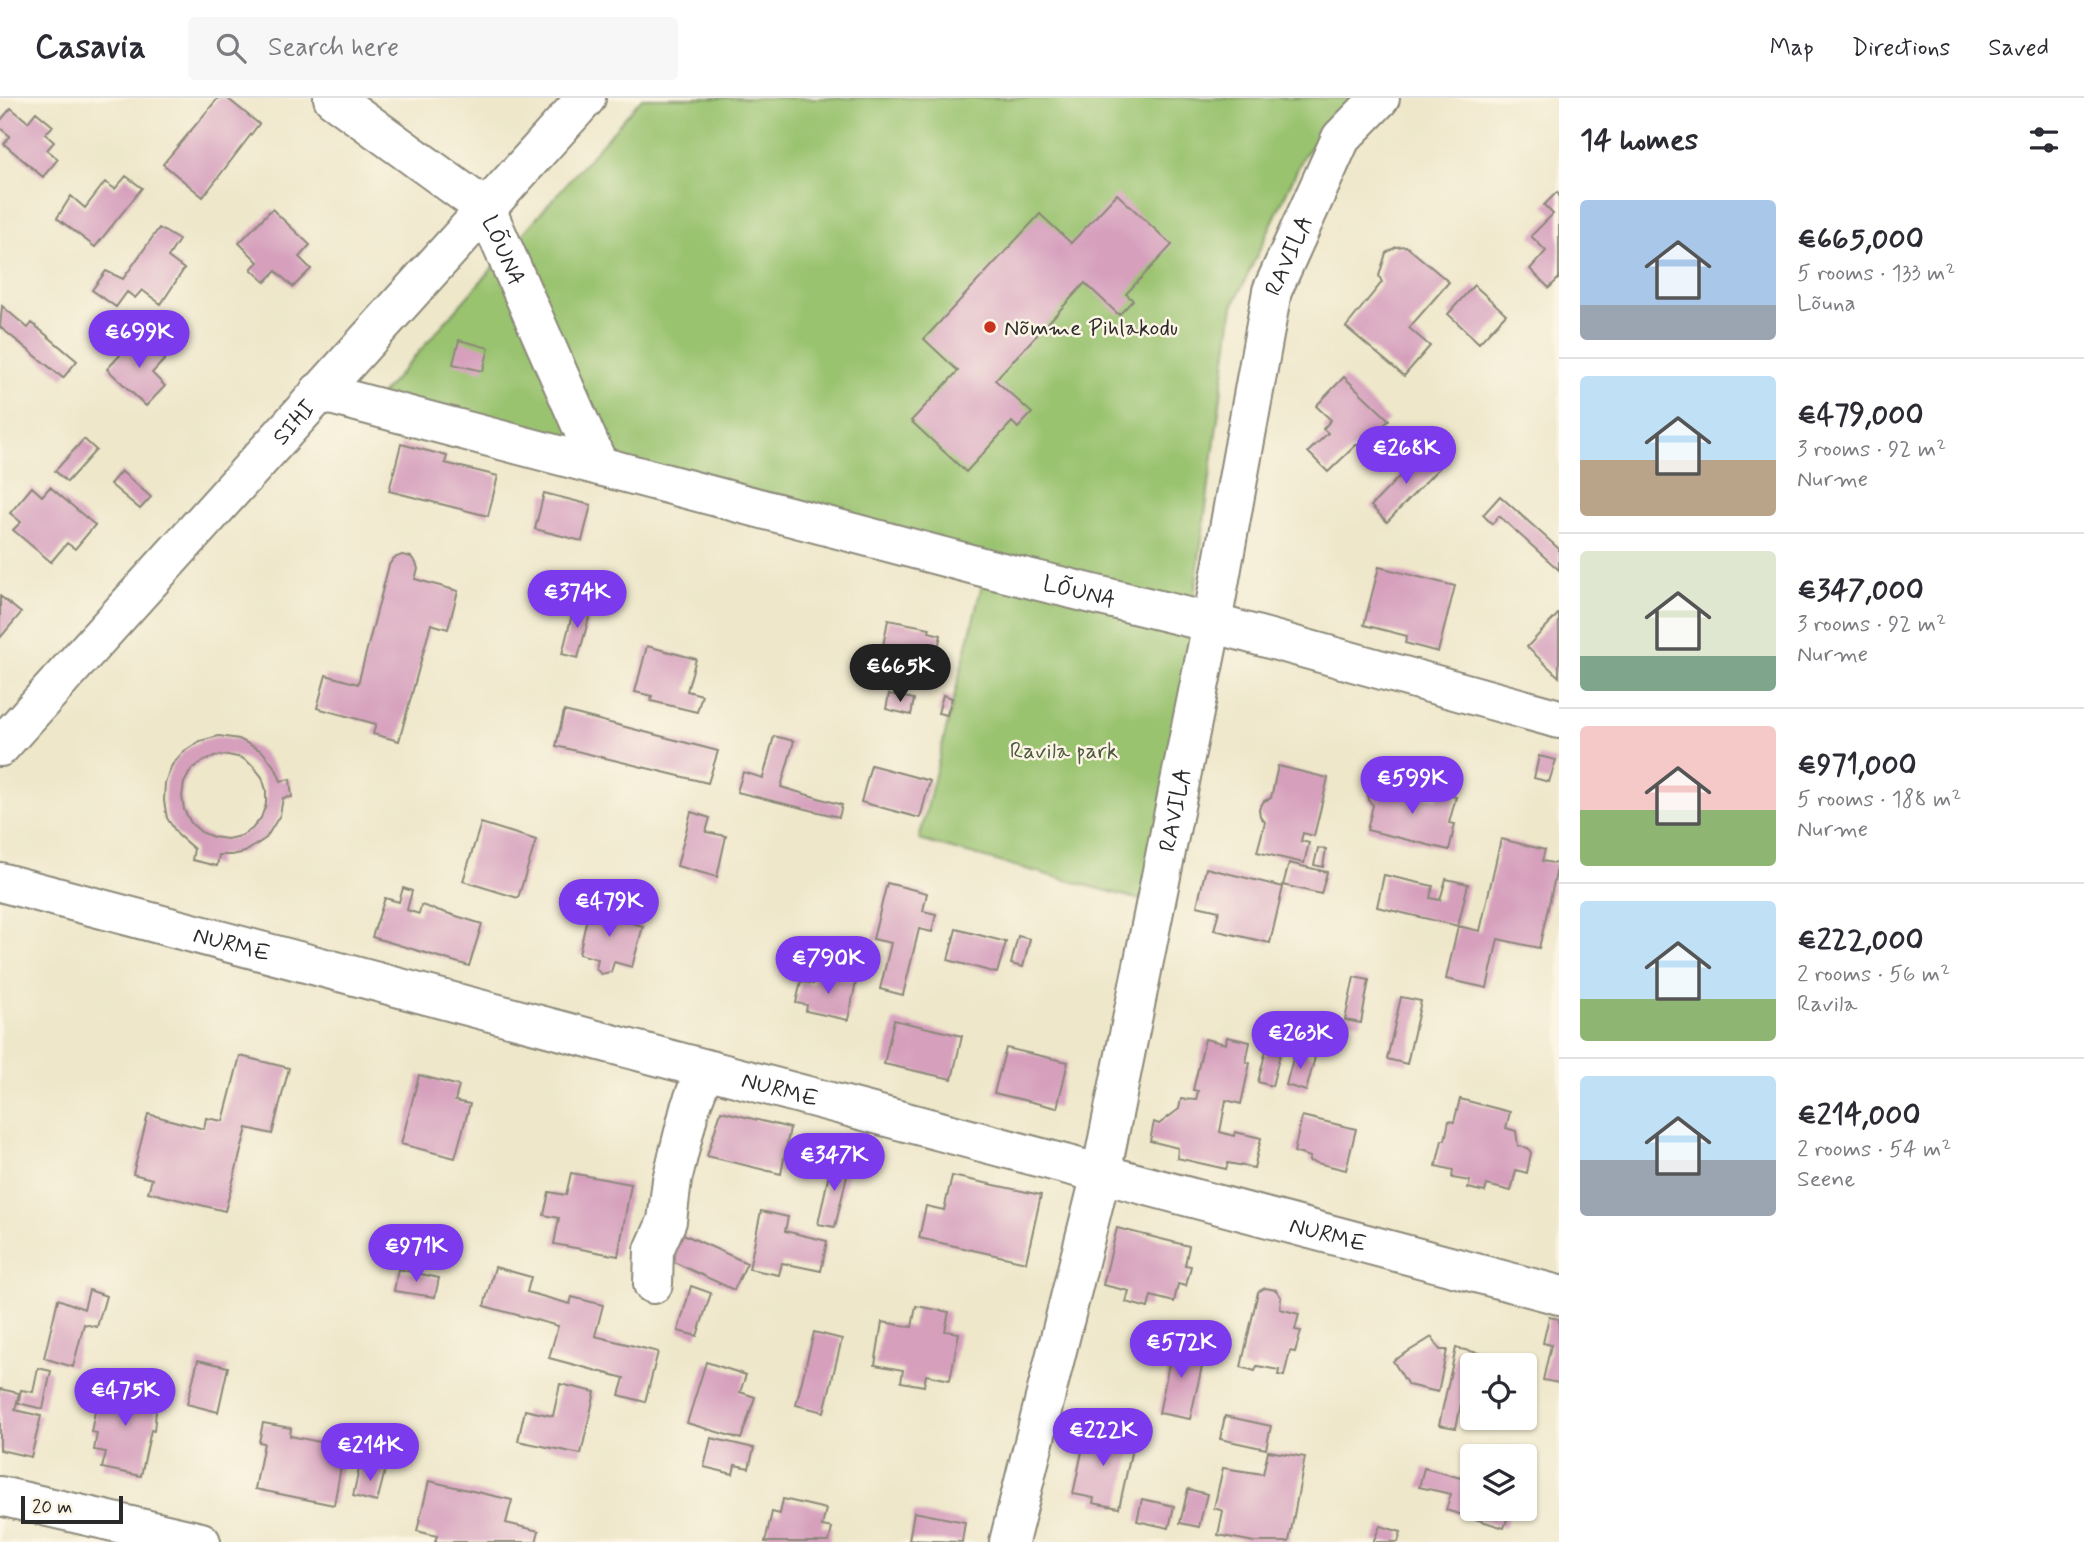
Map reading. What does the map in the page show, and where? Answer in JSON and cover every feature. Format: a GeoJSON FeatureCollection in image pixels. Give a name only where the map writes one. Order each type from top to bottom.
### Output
{"type":"FeatureCollection","features":[{"type":"Feature","properties":{"kind":"street","name":"LÕUNA"},"geometry":{"type":"LineString","coordinates":[[333,98],[486,209],[600,466]]}},
{"type":"Feature","properties":{"kind":"street","name":"SIHI"},"geometry":{"type":"LineString","coordinates":[[0,747],[586,98]]}},
{"type":"Feature","properties":{"kind":"street","name":"RAVILA"},"geometry":{"type":"LineString","coordinates":[[1009,1542],[1101,1174],[1212,623],[1272,291],[1341,138],[1380,98]]}},
{"type":"Feature","properties":{"kind":"street","name":"LÕUNA"},"geometry":{"type":"LineString","coordinates":[[319,392],[986,568],[1212,623],[1559,719]]}},
{"type":"Feature","properties":{"kind":"street","name":"NURME"},"geometry":{"type":"LineString","coordinates":[[0,883],[1559,1295]]}},
{"type":"Feature","properties":{"kind":"street"},"geometry":{"type":"LineString","coordinates":[[653,1284],[654,1250],[667,1221],[672,1180],[690,1108],[705,1069]]}},
{"type":"Feature","properties":{"kind":"street"},"geometry":{"type":"LineString","coordinates":[[0,1496],[201,1542]]}},
{"type":"Feature","properties":{"kind":"green space"},"geometry":{"type":"Polygon","coordinates":[[[642,98],[1355,98],[1304,155],[1233,306],[1193,605],[373,404],[642,98]]]}},
{"type":"Feature","properties":{"kind":"green space","name":"Ravila park"},"geometry":{"type":"Polygon","coordinates":[[[986,568],[1212,623],[1155,904],[919,840],[986,568]]]}},
{"type":"Feature","properties":{"kind":"building"},"geometry":{"type":"Polygon","coordinates":[[[218,98],[227,98],[259,124],[203,197],[163,164],[218,98]]]}},
{"type":"Feature","properties":{"kind":"building"},"geometry":{"type":"Polygon","coordinates":[[[11,108],[28,122],[36,112],[53,126],[45,134],[54,142],[47,150],[58,159],[43,177],[4,144],[10,136],[0,128],[0,121],[11,108]]]}},
{"type":"Feature","properties":{"kind":"building"},"geometry":{"type":"Polygon","coordinates":[[[126,176],[142,188],[95,247],[57,218],[71,196],[85,208],[105,182],[115,189],[126,176]]]}},
{"type":"Feature","properties":{"kind":"building"},"geometry":{"type":"Polygon","coordinates":[[[1557,192],[1559,278],[1549,288],[1530,269],[1546,251],[1531,236],[1553,214],[1544,205],[1557,192]]]}},
{"type":"Feature","properties":{"kind":"building","name":"Nõmme Pihlakodu"},"geometry":{"type":"Polygon","coordinates":[[[1117,194],[1172,245],[1126,294],[1133,300],[1119,315],[1085,283],[995,380],[1032,413],[1018,428],[1012,422],[966,472],[911,421],[958,371],[924,339],[1040,214],[1071,243],[1117,194]]]}},
{"type":"Feature","properties":{"kind":"building"},"geometry":{"type":"Polygon","coordinates":[[[272,209],[310,245],[299,257],[311,269],[293,287],[276,271],[265,282],[251,269],[258,262],[239,243],[272,209]]]}},
{"type":"Feature","properties":{"kind":"building"},"geometry":{"type":"Polygon","coordinates":[[[159,228],[179,240],[168,257],[184,269],[161,304],[142,290],[135,298],[127,292],[116,307],[92,290],[106,271],[123,279],[159,228]]]}},
{"type":"Feature","properties":{"kind":"building"},"geometry":{"type":"Polygon","coordinates":[[[1406,246],[1449,282],[1409,328],[1430,346],[1404,376],[1346,327],[1382,282],[1379,276],[1386,253],[1396,247],[1406,246]]]}},
{"type":"Feature","properties":{"kind":"building"},"geometry":{"type":"Polygon","coordinates":[[[1474,285],[1506,314],[1479,343],[1448,314],[1474,285]]]}},
{"type":"Feature","properties":{"kind":"building"},"geometry":{"type":"Polygon","coordinates":[[[2,306],[28,328],[32,323],[77,361],[63,378],[0,327],[2,306]]]}},
{"type":"Feature","properties":{"kind":"building"},"geometry":{"type":"Polygon","coordinates":[[[139,335],[165,359],[152,373],[165,386],[146,406],[107,369],[139,335]]]}},
{"type":"Feature","properties":{"kind":"building"},"geometry":{"type":"Polygon","coordinates":[[[459,340],[489,348],[483,371],[453,364],[459,340]]]}},
{"type":"Feature","properties":{"kind":"building"},"geometry":{"type":"Polygon","coordinates":[[[1344,377],[1389,420],[1363,445],[1356,445],[1328,472],[1308,452],[1328,433],[1323,429],[1331,420],[1316,406],[1344,377]]]}},
{"type":"Feature","properties":{"kind":"building"},"geometry":{"type":"Polygon","coordinates":[[[84,439],[96,450],[67,482],[55,471],[84,439]]]}},
{"type":"Feature","properties":{"kind":"building"},"geometry":{"type":"Polygon","coordinates":[[[401,444],[447,456],[445,463],[498,476],[488,516],[389,491],[401,444]]]}},
{"type":"Feature","properties":{"kind":"building"},"geometry":{"type":"Polygon","coordinates":[[[1424,451],[1440,467],[1387,522],[1371,506],[1424,451]]]}},
{"type":"Feature","properties":{"kind":"building"},"geometry":{"type":"Polygon","coordinates":[[[121,471],[151,497],[140,509],[110,484],[121,471]]]}},
{"type":"Feature","properties":{"kind":"building"},"geometry":{"type":"Polygon","coordinates":[[[32,487],[42,496],[50,487],[95,525],[75,549],[67,543],[51,562],[13,530],[21,522],[10,513],[32,487]]]}},
{"type":"Feature","properties":{"kind":"building"},"geometry":{"type":"Polygon","coordinates":[[[544,493],[591,505],[582,541],[535,529],[544,493]]]}},
{"type":"Feature","properties":{"kind":"building"},"geometry":{"type":"Polygon","coordinates":[[[1500,496],[1559,549],[1559,570],[1499,516],[1492,524],[1483,515],[1500,496]]]}},
{"type":"Feature","properties":{"kind":"building"},"geometry":{"type":"Polygon","coordinates":[[[402,555],[411,557],[416,563],[418,569],[415,579],[458,591],[448,629],[431,624],[399,741],[373,734],[376,724],[317,708],[326,675],[358,684],[389,565],[394,558],[402,555]]]}},
{"type":"Feature","properties":{"kind":"building"},"geometry":{"type":"Polygon","coordinates":[[[1379,567],[1455,586],[1438,652],[1405,643],[1407,636],[1364,625],[1379,567]]]}},
{"type":"Feature","properties":{"kind":"building"},"geometry":{"type":"Polygon","coordinates":[[[0,596],[21,613],[0,638],[0,596]]]}},
{"type":"Feature","properties":{"kind":"building"},"geometry":{"type":"Polygon","coordinates":[[[575,603],[592,607],[578,658],[562,654],[575,603]]]}},
{"type":"Feature","properties":{"kind":"building"},"geometry":{"type":"Polygon","coordinates":[[[1559,613],[1559,677],[1527,647],[1559,613]]]}},
{"type":"Feature","properties":{"kind":"building"},"geometry":{"type":"Polygon","coordinates":[[[888,620],[930,628],[929,632],[941,635],[935,661],[926,659],[923,675],[879,666],[888,620]]]}},
{"type":"Feature","properties":{"kind":"building"},"geometry":{"type":"Polygon","coordinates":[[[647,646],[696,659],[687,691],[702,695],[697,712],[651,701],[652,696],[635,692],[647,646]]]}},
{"type":"Feature","properties":{"kind":"building"},"geometry":{"type":"Polygon","coordinates":[[[889,694],[914,699],[911,715],[886,709],[889,694]]]}},
{"type":"Feature","properties":{"kind":"building"},"geometry":{"type":"Polygon","coordinates":[[[943,695],[952,698],[947,715],[938,713],[943,695]]]}},
{"type":"Feature","properties":{"kind":"building"},"geometry":{"type":"Polygon","coordinates":[[[564,711],[718,751],[708,783],[556,746],[564,711]]]}},
{"type":"Feature","properties":{"kind":"building"},"geometry":{"type":"Polygon","coordinates":[[[219,736],[239,739],[262,751],[276,769],[281,781],[290,779],[292,797],[283,798],[280,815],[266,838],[245,852],[219,855],[217,866],[192,860],[194,849],[178,835],[167,818],[164,801],[165,783],[172,765],[183,752],[200,741],[219,736]],[[214,756],[191,770],[184,783],[184,810],[191,823],[201,832],[227,839],[241,836],[252,829],[261,818],[266,804],[262,777],[242,758],[214,756]]]}},
{"type":"Feature","properties":{"kind":"building"},"geometry":{"type":"Polygon","coordinates":[[[774,736],[794,741],[781,787],[842,805],[839,817],[737,792],[743,772],[763,778],[774,736]]]}},
{"type":"Feature","properties":{"kind":"building"},"geometry":{"type":"Polygon","coordinates":[[[1539,756],[1556,760],[1549,782],[1534,778],[1539,756]]]}},
{"type":"Feature","properties":{"kind":"building"},"geometry":{"type":"Polygon","coordinates":[[[871,765],[930,781],[920,818],[861,802],[871,765]]]}},
{"type":"Feature","properties":{"kind":"building"},"geometry":{"type":"Polygon","coordinates":[[[1278,766],[1328,778],[1314,836],[1303,833],[1301,841],[1309,843],[1304,863],[1257,852],[1265,822],[1259,809],[1264,801],[1271,798],[1278,766]]]}},
{"type":"Feature","properties":{"kind":"building"},"geometry":{"type":"Polygon","coordinates":[[[1374,785],[1437,799],[1440,793],[1456,797],[1449,823],[1455,824],[1449,850],[1367,830],[1373,805],[1368,800],[1368,793],[1374,785]]]}},
{"type":"Feature","properties":{"kind":"building"},"geometry":{"type":"Polygon","coordinates":[[[691,812],[710,818],[706,832],[726,836],[717,877],[677,866],[691,812]]]}},
{"type":"Feature","properties":{"kind":"building"},"geometry":{"type":"Polygon","coordinates":[[[481,823],[536,840],[518,898],[463,881],[481,823]]]}},
{"type":"Feature","properties":{"kind":"building"},"geometry":{"type":"Polygon","coordinates":[[[1501,839],[1545,850],[1542,861],[1558,864],[1539,948],[1498,939],[1487,988],[1446,979],[1458,926],[1480,931],[1501,839]]]}},
{"type":"Feature","properties":{"kind":"building"},"geometry":{"type":"Polygon","coordinates":[[[1318,848],[1326,849],[1323,867],[1314,865],[1318,848]]]}},
{"type":"Feature","properties":{"kind":"building"},"geometry":{"type":"Polygon","coordinates":[[[1289,863],[1327,872],[1321,894],[1283,885],[1289,863]]]}},
{"type":"Feature","properties":{"kind":"building"},"geometry":{"type":"Polygon","coordinates":[[[1206,868],[1283,887],[1270,943],[1214,930],[1219,911],[1197,906],[1206,868]]]}},
{"type":"Feature","properties":{"kind":"building"},"geometry":{"type":"Polygon","coordinates":[[[1384,875],[1433,886],[1430,898],[1440,900],[1446,879],[1468,884],[1458,926],[1377,907],[1384,875]]]}},
{"type":"Feature","properties":{"kind":"building"},"geometry":{"type":"Polygon","coordinates":[[[887,883],[927,893],[923,911],[936,914],[932,932],[919,929],[903,995],[880,989],[891,943],[873,939],[887,883]]]}},
{"type":"Feature","properties":{"kind":"building"},"geometry":{"type":"Polygon","coordinates":[[[403,888],[412,891],[407,910],[419,914],[421,905],[482,924],[469,966],[372,937],[385,898],[399,902],[403,888]]]}},
{"type":"Feature","properties":{"kind":"building"},"geometry":{"type":"Polygon","coordinates":[[[590,904],[616,909],[613,918],[643,926],[632,967],[614,962],[611,972],[601,974],[596,969],[598,959],[579,954],[590,904]]]}},
{"type":"Feature","properties":{"kind":"building"},"geometry":{"type":"Polygon","coordinates":[[[956,929],[1006,942],[997,973],[948,960],[956,929]]]}},
{"type":"Feature","properties":{"kind":"building"},"geometry":{"type":"Polygon","coordinates":[[[1018,936],[1030,939],[1023,967],[1011,964],[1018,936]]]}},
{"type":"Feature","properties":{"kind":"building"},"geometry":{"type":"Polygon","coordinates":[[[815,973],[856,982],[848,1020],[806,1011],[807,1005],[796,1003],[801,981],[813,984],[815,973]]]}},
{"type":"Feature","properties":{"kind":"building"},"geometry":{"type":"Polygon","coordinates":[[[1354,977],[1369,980],[1361,1023],[1345,1020],[1354,977]]]}},
{"type":"Feature","properties":{"kind":"building"},"geometry":{"type":"Polygon","coordinates":[[[1401,997],[1421,1001],[1407,1064],[1387,1059],[1401,997]]]}},
{"type":"Feature","properties":{"kind":"building"},"geometry":{"type":"Polygon","coordinates":[[[894,1020],[962,1036],[952,1079],[884,1064],[894,1020]]]}},
{"type":"Feature","properties":{"kind":"building"},"geometry":{"type":"Polygon","coordinates":[[[1227,1037],[1250,1042],[1246,1062],[1250,1063],[1241,1104],[1226,1100],[1220,1132],[1234,1136],[1235,1132],[1261,1138],[1254,1168],[1228,1163],[1226,1169],[1177,1158],[1178,1148],[1150,1141],[1154,1122],[1159,1124],[1179,1109],[1181,1099],[1196,1100],[1198,1091],[1193,1090],[1205,1039],[1226,1044],[1227,1037]]]}},
{"type":"Feature","properties":{"kind":"building"},"geometry":{"type":"Polygon","coordinates":[[[1267,1046],[1281,1050],[1272,1086],[1258,1082],[1267,1046]]]}},
{"type":"Feature","properties":{"kind":"building"},"geometry":{"type":"Polygon","coordinates":[[[1006,1048],[1068,1062],[1057,1108],[994,1093],[1006,1048]]]}},
{"type":"Feature","properties":{"kind":"building"},"geometry":{"type":"Polygon","coordinates":[[[1295,1051],[1315,1057],[1306,1091],[1286,1085],[1295,1051]]]}},
{"type":"Feature","properties":{"kind":"building"},"geometry":{"type":"Polygon","coordinates":[[[240,1056],[289,1068],[272,1134],[247,1128],[225,1211],[148,1192],[152,1179],[133,1174],[148,1114],[204,1129],[206,1118],[223,1121],[240,1056]]]}},
{"type":"Feature","properties":{"kind":"building"},"geometry":{"type":"Polygon","coordinates":[[[419,1075],[459,1086],[455,1101],[470,1104],[455,1158],[401,1144],[419,1075]]]}},
{"type":"Feature","properties":{"kind":"building"},"geometry":{"type":"Polygon","coordinates":[[[1460,1099],[1510,1112],[1506,1128],[1516,1131],[1518,1146],[1528,1148],[1531,1153],[1527,1173],[1516,1170],[1511,1191],[1487,1185],[1485,1192],[1468,1188],[1470,1181],[1452,1178],[1453,1170],[1436,1166],[1442,1140],[1445,1140],[1449,1121],[1454,1122],[1460,1099]]]}},
{"type":"Feature","properties":{"kind":"building"},"geometry":{"type":"Polygon","coordinates":[[[721,1111],[790,1128],[781,1174],[707,1156],[721,1111]]]}},
{"type":"Feature","properties":{"kind":"building"},"geometry":{"type":"Polygon","coordinates":[[[1302,1116],[1356,1129],[1346,1170],[1309,1161],[1310,1157],[1294,1152],[1302,1116]]]}},
{"type":"Feature","properties":{"kind":"building"},"geometry":{"type":"Polygon","coordinates":[[[832,1160],[850,1163],[835,1227],[818,1224],[832,1160]]]}},
{"type":"Feature","properties":{"kind":"building"},"geometry":{"type":"Polygon","coordinates":[[[571,1173],[631,1184],[618,1256],[554,1244],[559,1218],[544,1215],[549,1192],[566,1195],[571,1173]]]}},
{"type":"Feature","properties":{"kind":"building"},"geometry":{"type":"Polygon","coordinates":[[[952,1176],[1041,1195],[1026,1262],[919,1238],[926,1206],[944,1210],[952,1176]]]}},
{"type":"Feature","properties":{"kind":"building"},"geometry":{"type":"Polygon","coordinates":[[[761,1211],[788,1217],[785,1231],[827,1241],[821,1271],[782,1263],[779,1275],[749,1269],[761,1211]]]}},
{"type":"Feature","properties":{"kind":"building"},"geometry":{"type":"Polygon","coordinates":[[[1117,1228],[1189,1246],[1185,1265],[1191,1266],[1186,1286],[1178,1284],[1174,1302],[1151,1296],[1148,1308],[1126,1302],[1129,1291],[1103,1285],[1117,1228]]]}},
{"type":"Feature","properties":{"kind":"building"},"geometry":{"type":"Polygon","coordinates":[[[672,1229],[747,1263],[734,1290],[665,1258],[672,1229]]]}},
{"type":"Feature","properties":{"kind":"building"},"geometry":{"type":"Polygon","coordinates":[[[495,1267],[531,1277],[527,1292],[570,1304],[572,1297],[603,1305],[595,1336],[658,1352],[645,1402],[619,1395],[624,1378],[549,1358],[558,1326],[484,1306],[495,1267]]]}},
{"type":"Feature","properties":{"kind":"building"},"geometry":{"type":"Polygon","coordinates":[[[398,1269],[439,1278],[435,1297],[394,1291],[398,1269]]]}},
{"type":"Feature","properties":{"kind":"building"},"geometry":{"type":"Polygon","coordinates":[[[691,1286],[711,1293],[697,1336],[678,1331],[691,1286]]]}},
{"type":"Feature","properties":{"kind":"building"},"geometry":{"type":"Polygon","coordinates":[[[1265,1288],[1276,1290],[1281,1297],[1280,1309],[1299,1314],[1295,1330],[1301,1331],[1295,1352],[1290,1351],[1284,1376],[1278,1375],[1279,1370],[1257,1366],[1255,1371],[1241,1367],[1258,1292],[1265,1288]]]}},
{"type":"Feature","properties":{"kind":"building"},"geometry":{"type":"Polygon","coordinates":[[[89,1290],[106,1296],[97,1327],[84,1324],[73,1367],[44,1358],[58,1299],[84,1309],[89,1290]]]}},
{"type":"Feature","properties":{"kind":"building"},"geometry":{"type":"Polygon","coordinates":[[[916,1306],[949,1312],[945,1331],[959,1333],[950,1380],[926,1375],[924,1386],[901,1382],[903,1370],[875,1365],[882,1322],[912,1327],[916,1306]]]}},
{"type":"Feature","properties":{"kind":"building"},"geometry":{"type":"Polygon","coordinates":[[[1549,1317],[1559,1319],[1559,1383],[1543,1380],[1551,1345],[1543,1343],[1549,1317]]]}},
{"type":"Feature","properties":{"kind":"building"},"geometry":{"type":"Polygon","coordinates":[[[814,1332],[842,1339],[824,1412],[796,1405],[814,1332]]]}},
{"type":"Feature","properties":{"kind":"building"},"geometry":{"type":"Polygon","coordinates":[[[1175,1335],[1195,1339],[1191,1359],[1203,1362],[1190,1419],[1159,1413],[1175,1335]]]}},
{"type":"Feature","properties":{"kind":"building"},"geometry":{"type":"Polygon","coordinates":[[[1432,1337],[1440,1350],[1447,1350],[1438,1392],[1408,1385],[1393,1361],[1432,1337]]]}},
{"type":"Feature","properties":{"kind":"building"},"geometry":{"type":"Polygon","coordinates":[[[1456,1348],[1479,1353],[1460,1353],[1460,1409],[1456,1428],[1439,1425],[1456,1348]]]}},
{"type":"Feature","properties":{"kind":"building"},"geometry":{"type":"Polygon","coordinates":[[[198,1360],[228,1367],[218,1412],[187,1404],[198,1360]]]}},
{"type":"Feature","properties":{"kind":"building"},"geometry":{"type":"Polygon","coordinates":[[[706,1362],[746,1375],[740,1392],[755,1397],[741,1439],[687,1423],[706,1362]]]}},
{"type":"Feature","properties":{"kind":"building"},"geometry":{"type":"Polygon","coordinates":[[[38,1368],[51,1371],[43,1409],[18,1403],[21,1390],[33,1392],[38,1368]]]}},
{"type":"Feature","properties":{"kind":"building"},"geometry":{"type":"Polygon","coordinates":[[[139,1383],[151,1388],[157,1401],[154,1431],[151,1430],[141,1476],[102,1468],[106,1452],[94,1450],[97,1433],[91,1432],[99,1391],[123,1397],[128,1388],[139,1383]]]}},
{"type":"Feature","properties":{"kind":"building"},"geometry":{"type":"Polygon","coordinates":[[[560,1384],[595,1392],[581,1454],[518,1441],[525,1410],[553,1416],[560,1384]]]}},
{"type":"Feature","properties":{"kind":"building"},"geometry":{"type":"Polygon","coordinates":[[[0,1389],[19,1393],[15,1410],[41,1416],[31,1457],[0,1450],[0,1389]]]}},
{"type":"Feature","properties":{"kind":"building"},"geometry":{"type":"Polygon","coordinates":[[[1225,1416],[1271,1426],[1266,1449],[1220,1439],[1225,1416]]]}},
{"type":"Feature","properties":{"kind":"building"},"geometry":{"type":"Polygon","coordinates":[[[263,1423],[291,1428],[290,1436],[325,1443],[326,1438],[353,1443],[350,1463],[342,1461],[334,1505],[255,1489],[264,1443],[259,1442],[263,1423]]]}},
{"type":"Feature","properties":{"kind":"building"},"geometry":{"type":"Polygon","coordinates":[[[1100,1429],[1117,1432],[1116,1440],[1133,1444],[1119,1508],[1093,1503],[1094,1498],[1073,1494],[1086,1433],[1098,1436],[1100,1429]]]}},
{"type":"Feature","properties":{"kind":"building"},"geometry":{"type":"Polygon","coordinates":[[[711,1438],[754,1448],[749,1468],[735,1465],[733,1474],[704,1467],[711,1438]]]}},
{"type":"Feature","properties":{"kind":"building"},"geometry":{"type":"Polygon","coordinates":[[[1268,1451],[1305,1457],[1289,1542],[1254,1542],[1218,1535],[1223,1511],[1214,1508],[1223,1468],[1263,1474],[1268,1451]]]}},
{"type":"Feature","properties":{"kind":"building"},"geometry":{"type":"Polygon","coordinates":[[[376,1460],[387,1463],[377,1502],[353,1496],[359,1469],[374,1473],[376,1460]]]}},
{"type":"Feature","properties":{"kind":"building"},"geometry":{"type":"Polygon","coordinates":[[[1424,1468],[1460,1478],[1460,1514],[1446,1510],[1451,1494],[1419,1487],[1424,1468]]]}},
{"type":"Feature","properties":{"kind":"building"},"geometry":{"type":"Polygon","coordinates":[[[429,1481],[512,1500],[506,1523],[539,1531],[536,1542],[435,1542],[437,1536],[417,1531],[429,1481]]]}},
{"type":"Feature","properties":{"kind":"building"},"geometry":{"type":"Polygon","coordinates":[[[1188,1489],[1207,1494],[1199,1527],[1180,1523],[1188,1489]]]}},
{"type":"Feature","properties":{"kind":"building"},"geometry":{"type":"Polygon","coordinates":[[[783,1499],[826,1509],[822,1526],[832,1528],[829,1542],[765,1542],[772,1512],[780,1514],[783,1499]]]}},
{"type":"Feature","properties":{"kind":"building"},"geometry":{"type":"Polygon","coordinates":[[[1142,1499],[1174,1506],[1169,1528],[1137,1521],[1142,1499]]]}},
{"type":"Feature","properties":{"kind":"building"},"geometry":{"type":"Polygon","coordinates":[[[914,1512],[965,1522],[962,1542],[909,1540],[914,1512]]]}},
{"type":"Feature","properties":{"kind":"building"},"geometry":{"type":"Polygon","coordinates":[[[1481,1521],[1506,1521],[1504,1528],[1481,1521]]]}},
{"type":"Feature","properties":{"kind":"building"},"geometry":{"type":"Polygon","coordinates":[[[1380,1526],[1401,1532],[1398,1542],[1373,1542],[1380,1526]]]}},
{"type":"Feature","properties":{"kind":"place","name":"Nõmme Pihlakodu"},"geometry":{"type":"Point","coordinates":[990,327]}}]}
